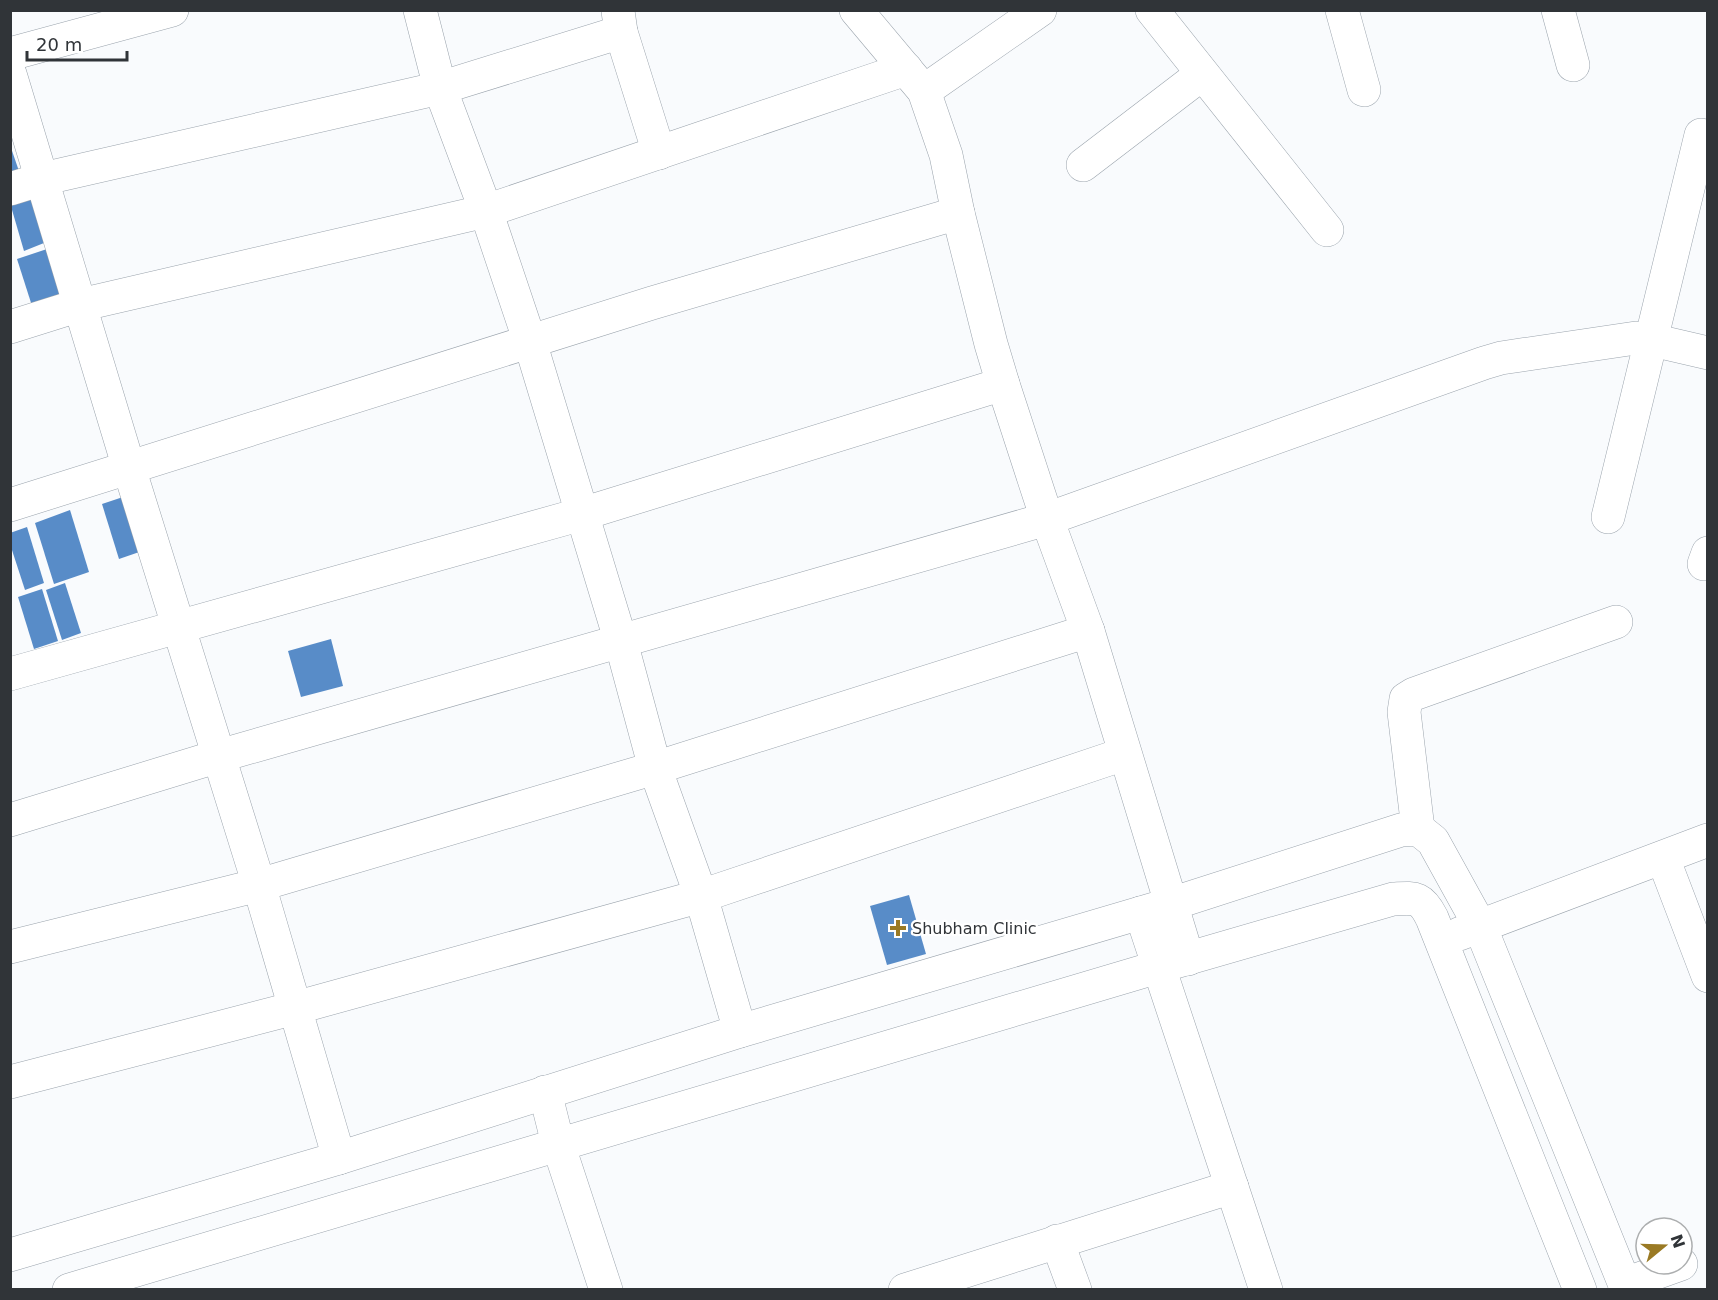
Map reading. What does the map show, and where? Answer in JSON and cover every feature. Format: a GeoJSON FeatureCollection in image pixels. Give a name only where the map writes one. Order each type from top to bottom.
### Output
{"type":"FeatureCollection","features":[{"type":"Feature","properties":{"kind":"street"},"geometry":{"type":"LineString","coordinates":[[10,54],[172,10]]}},
{"type":"Feature","properties":{"kind":"street"},"geometry":{"type":"LineString","coordinates":[[420,10],[440,88],[486,212],[530,342],[621,642],[655,768],[701,896],[740,1031]]}},
{"type":"Feature","properties":{"kind":"street"},"geometry":{"type":"LineString","coordinates":[[856,10],[915,80],[946,155],[991,344],[1047,519],[1088,631],[1124,754],[1156,908],[1173,963],[1232,1187],[1266,1290]]}},
{"type":"Feature","properties":{"kind":"street"},"geometry":{"type":"LineString","coordinates":[[10,327],[80,305],[486,212],[659,153],[915,80],[1040,10]]}},
{"type":"Feature","properties":{"kind":"street"},"geometry":{"type":"LineString","coordinates":[[1152,10],[1327,230]]}},
{"type":"Feature","properties":{"kind":"street"},"geometry":{"type":"LineString","coordinates":[[1342,10],[1364,90]]}},
{"type":"Feature","properties":{"kind":"street"},"geometry":{"type":"LineString","coordinates":[[1558,10],[1573,65]]}},
{"type":"Feature","properties":{"kind":"street"},"geometry":{"type":"LineString","coordinates":[[10,189],[42,179],[440,88],[620,21],[659,153]]}},
{"type":"Feature","properties":{"kind":"street"},"geometry":{"type":"LineString","coordinates":[[10,74],[129,468],[259,885],[339,1158]]}},
{"type":"Feature","properties":{"kind":"street"},"geometry":{"type":"LineString","coordinates":[[1083,165],[1202,74]]}},
{"type":"Feature","properties":{"kind":"street"},"geometry":{"type":"LineString","coordinates":[[1608,517],[1701,135]]}},
{"type":"Feature","properties":{"kind":"street"},"geometry":{"type":"LineString","coordinates":[[10,505],[663,300],[958,213]]}},
{"type":"Feature","properties":{"kind":"street"},"geometry":{"type":"LineString","coordinates":[[10,820],[219,756],[1047,519],[1501,358],[1636,338],[1707,353]]}},
{"type":"Feature","properties":{"kind":"street"},"geometry":{"type":"LineString","coordinates":[[10,674],[582,514],[1003,384]]}},
{"type":"Feature","properties":{"kind":"street"},"geometry":{"type":"LineString","coordinates":[[1418,829],[1404,712],[1406,699],[1414,694],[1616,622]]}},
{"type":"Feature","properties":{"kind":"street"},"geometry":{"type":"LineString","coordinates":[[10,947],[259,885],[655,768],[1088,631]]}},
{"type":"Feature","properties":{"kind":"street"},"geometry":{"type":"LineString","coordinates":[[10,1082],[295,1008],[701,896],[1124,754]]}},
{"type":"Feature","properties":{"kind":"street"},"geometry":{"type":"LineString","coordinates":[[10,1255],[339,1158],[740,1031],[1156,908],[1401,830],[1418,829],[1433,841],[1480,926],[1626,1287],[1652,1276]]}},
{"type":"Feature","properties":{"kind":"street"},"geometry":{"type":"LineString","coordinates":[[1441,940],[1707,840]]}},
{"type":"Feature","properties":{"kind":"street"},"geometry":{"type":"LineString","coordinates":[[1662,858],[1707,976]]}},
{"type":"Feature","properties":{"kind":"street"},"geometry":{"type":"LineString","coordinates":[[69,1290],[1173,963],[1393,899],[1415,898],[1426,907],[1441,940],[1580,1290]]}},
{"type":"Feature","properties":{"kind":"street"},"geometry":{"type":"LineString","coordinates":[[545,1092],[558,1144],[606,1290]]}},
{"type":"Feature","properties":{"kind":"street"},"geometry":{"type":"LineString","coordinates":[[905,1290],[1232,1187]]}},
{"type":"Feature","properties":{"kind":"street"},"geometry":{"type":"LineString","coordinates":[[1057,1241],[1075,1290]]}},
{"type":"Feature","properties":{"kind":"building"},"geometry":{"type":"Polygon","coordinates":[[[10,145],[20,174],[10,177],[10,145]]]}},
{"type":"Feature","properties":{"kind":"building"},"geometry":{"type":"Polygon","coordinates":[[[36,194],[49,241],[24,251],[10,203],[36,194]]]}},
{"type":"Feature","properties":{"kind":"building"},"geometry":{"type":"Polygon","coordinates":[[[59,245],[73,295],[33,309],[17,259],[59,245]]]}},
{"type":"Feature","properties":{"kind":"building"},"geometry":{"type":"Polygon","coordinates":[[[129,495],[148,549],[119,559],[102,504],[129,495]]]}},
{"type":"Feature","properties":{"kind":"building"},"geometry":{"type":"Polygon","coordinates":[[[70,510],[89,572],[54,584],[35,523],[70,510]]]}},
{"type":"Feature","properties":{"kind":"building"},"geometry":{"type":"Polygon","coordinates":[[[27,527],[44,583],[25,590],[10,544],[10,533],[27,527]]]}},
{"type":"Feature","properties":{"kind":"building"},"geometry":{"type":"Polygon","coordinates":[[[65,583],[81,633],[62,640],[46,590],[65,583]]]}},
{"type":"Feature","properties":{"kind":"building"},"geometry":{"type":"Polygon","coordinates":[[[42,589],[58,641],[34,649],[18,597],[42,589]]]}},
{"type":"Feature","properties":{"kind":"building"},"geometry":{"type":"Polygon","coordinates":[[[331,639],[343,686],[301,697],[288,651],[331,639]]]}},
{"type":"Feature","properties":{"kind":"building"},"geometry":{"type":"Polygon","coordinates":[[[909,895],[926,954],[887,965],[870,906],[909,895]]]}},
{"type":"Feature","properties":{"kind":"place","name":"Shubham Clinic"},"geometry":{"type":"Point","coordinates":[898,928]}}]}
